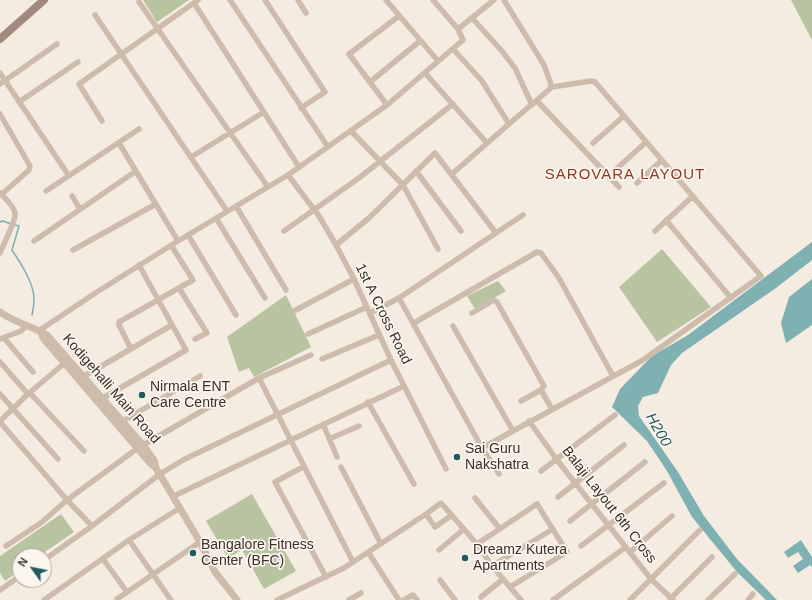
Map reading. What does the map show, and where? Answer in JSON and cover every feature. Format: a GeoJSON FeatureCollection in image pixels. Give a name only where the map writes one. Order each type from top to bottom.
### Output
{"type":"FeatureCollection","features":[{"type":"Feature","properties":{"kind":"main road"},"geometry":{"type":"LineString","coordinates":[[1,37],[44,0]]}},
{"type":"Feature","properties":{"kind":"street"},"geometry":{"type":"LineString","coordinates":[[230,0],[328,147]]}},
{"type":"Feature","properties":{"kind":"street"},"geometry":{"type":"LineString","coordinates":[[265,0],[325,92],[301,108]]}},
{"type":"Feature","properties":{"kind":"street"},"geometry":{"type":"LineString","coordinates":[[298,0],[306,13]]}},
{"type":"Feature","properties":{"kind":"street"},"geometry":{"type":"LineString","coordinates":[[386,0],[438,61]]}},
{"type":"Feature","properties":{"kind":"street"},"geometry":{"type":"LineString","coordinates":[[458,30],[494,0]]}},
{"type":"Feature","properties":{"kind":"street"},"geometry":{"type":"LineString","coordinates":[[504,0],[544,65],[552,87]]}},
{"type":"Feature","properties":{"kind":"street"},"geometry":{"type":"LineString","coordinates":[[41,331],[139,265],[288,175],[387,105],[463,40],[458,30],[436,1]]}},
{"type":"Feature","properties":{"kind":"street"},"geometry":{"type":"LineString","coordinates":[[139,2],[268,187]]}},
{"type":"Feature","properties":{"kind":"street"},"geometry":{"type":"LineString","coordinates":[[102,121],[79,84],[196,2],[299,167]]}},
{"type":"Feature","properties":{"kind":"street"},"geometry":{"type":"LineString","coordinates":[[95,16],[227,211]]}},
{"type":"Feature","properties":{"kind":"street"},"geometry":{"type":"LineString","coordinates":[[387,105],[349,54],[399,16]]}},
{"type":"Feature","properties":{"kind":"street"},"geometry":{"type":"LineString","coordinates":[[472,18],[501,50],[514,68],[534,103],[619,187]]}},
{"type":"Feature","properties":{"kind":"street"},"geometry":{"type":"LineString","coordinates":[[370,82],[420,41]]}},
{"type":"Feature","properties":{"kind":"street"},"geometry":{"type":"LineString","coordinates":[[3,82],[57,44]]}},
{"type":"Feature","properties":{"kind":"street"},"geometry":{"type":"LineString","coordinates":[[453,48],[482,81],[508,124]]}},
{"type":"Feature","properties":{"kind":"street"},"geometry":{"type":"LineString","coordinates":[[19,102],[78,62]]}},
{"type":"Feature","properties":{"kind":"street"},"geometry":{"type":"LineString","coordinates":[[0,73],[3,82],[19,102],[69,176]]}},
{"type":"Feature","properties":{"kind":"street"},"geometry":{"type":"LineString","coordinates":[[425,73],[487,143]]}},
{"type":"Feature","properties":{"kind":"street"},"geometry":{"type":"LineString","coordinates":[[452,174],[552,87],[595,82],[761,276],[643,360],[482,448]]}},
{"type":"Feature","properties":{"kind":"street"},"geometry":{"type":"LineString","coordinates":[[284,231],[315,211],[453,104]]}},
{"type":"Feature","properties":{"kind":"street"},"geometry":{"type":"LineString","coordinates":[[191,157],[264,112]]}},
{"type":"Feature","properties":{"kind":"street"},"geometry":{"type":"LineString","coordinates":[[0,114],[30,166],[29,170],[1,194],[12,206],[16,214],[0,254]]}},
{"type":"Feature","properties":{"kind":"street"},"geometry":{"type":"LineString","coordinates":[[593,143],[624,116]]}},
{"type":"Feature","properties":{"kind":"street"},"geometry":{"type":"LineString","coordinates":[[46,191],[139,129]]}},
{"type":"Feature","properties":{"kind":"street"},"geometry":{"type":"LineString","coordinates":[[351,131],[403,185],[438,249]]}},
{"type":"Feature","properties":{"kind":"street"},"geometry":{"type":"LineString","coordinates":[[614,171],[646,142]]}},
{"type":"Feature","properties":{"kind":"street"},"geometry":{"type":"LineString","coordinates":[[118,143],[178,241]]}},
{"type":"Feature","properties":{"kind":"street"},"geometry":{"type":"LineString","coordinates":[[336,245],[369,218],[435,153],[496,233]]}},
{"type":"Feature","properties":{"kind":"street"},"geometry":{"type":"LineString","coordinates":[[637,183],[662,160]]}},
{"type":"Feature","properties":{"kind":"street"},"geometry":{"type":"LineString","coordinates":[[34,241],[136,171]]}},
{"type":"Feature","properties":{"kind":"street"},"geometry":{"type":"LineString","coordinates":[[416,171],[461,231]]}},
{"type":"Feature","properties":{"kind":"street","name":"1st A Cross Road"},"geometry":{"type":"LineString","coordinates":[[288,175],[315,211],[336,245],[354,279],[391,360],[446,469]]}},
{"type":"Feature","properties":{"kind":"street"},"geometry":{"type":"LineString","coordinates":[[72,196],[80,209]]}},
{"type":"Feature","properties":{"kind":"street"},"geometry":{"type":"LineString","coordinates":[[655,231],[693,196]]}},
{"type":"Feature","properties":{"kind":"street"},"geometry":{"type":"LineString","coordinates":[[73,250],[156,204]]}},
{"type":"Feature","properties":{"kind":"street"},"geometry":{"type":"LineString","coordinates":[[236,206],[286,290]]}},
{"type":"Feature","properties":{"kind":"street"},"geometry":{"type":"LineString","coordinates":[[370,314],[399,298],[523,215]]}},
{"type":"Feature","properties":{"kind":"street"},"geometry":{"type":"LineString","coordinates":[[216,218],[265,298]]}},
{"type":"Feature","properties":{"kind":"street"},"geometry":{"type":"LineString","coordinates":[[666,220],[731,298]]}},
{"type":"Feature","properties":{"kind":"street"},"geometry":{"type":"LineString","coordinates":[[188,235],[236,315]]}},
{"type":"Feature","properties":{"kind":"street"},"geometry":{"type":"LineString","coordinates":[[131,349],[119,322],[193,280],[171,245]]}},
{"type":"Feature","properties":{"kind":"street"},"geometry":{"type":"LineString","coordinates":[[414,323],[537,252],[541,253],[559,278],[613,376]]}},
{"type":"Feature","properties":{"kind":"street"},"geometry":{"type":"LineString","coordinates":[[103,398],[186,350],[139,265]]}},
{"type":"Feature","properties":{"kind":"street"},"geometry":{"type":"LineString","coordinates":[[294,312],[354,279]]}},
{"type":"Feature","properties":{"kind":"street"},"geometry":{"type":"LineString","coordinates":[[179,288],[207,333],[195,339]]}},
{"type":"Feature","properties":{"kind":"street"},"geometry":{"type":"LineString","coordinates":[[399,298],[482,448],[499,474]]}},
{"type":"Feature","properties":{"kind":"street"},"geometry":{"type":"LineString","coordinates":[[472,313],[494,300],[497,302],[544,386],[541,390],[521,401]]}},
{"type":"Feature","properties":{"kind":"street"},"geometry":{"type":"LineString","coordinates":[[308,334],[367,307]]}},
{"type":"Feature","properties":{"kind":"street","name":"Kodigehalli Main Road"},"geometry":{"type":"LineString","coordinates":[[0,312],[47,335],[81,378],[154,460],[158,471],[200,542],[215,572],[237,600]]}},
{"type":"Feature","properties":{"kind":"street"},"geometry":{"type":"LineString","coordinates":[[81,378],[172,325]]}},
{"type":"Feature","properties":{"kind":"street"},"geometry":{"type":"LineString","coordinates":[[26,326],[21,331],[2,339],[33,372]]}},
{"type":"Feature","properties":{"kind":"street"},"geometry":{"type":"LineString","coordinates":[[454,326],[512,431]]}},
{"type":"Feature","properties":{"kind":"street"},"geometry":{"type":"LineString","coordinates":[[322,359],[379,334]]}},
{"type":"Feature","properties":{"kind":"street"},"geometry":{"type":"LineString","coordinates":[[6,546],[42,522],[67,500],[140,446],[259,378],[311,355]]}},
{"type":"Feature","properties":{"kind":"street"},"geometry":{"type":"LineString","coordinates":[[52,554],[92,526],[158,471],[277,416],[391,360]]}},
{"type":"Feature","properties":{"kind":"street"},"geometry":{"type":"LineString","coordinates":[[67,361],[29,393],[0,421],[67,500],[92,526]]}},
{"type":"Feature","properties":{"kind":"street"},"geometry":{"type":"LineString","coordinates":[[0,362],[84,451]]}},
{"type":"Feature","properties":{"kind":"street"},"geometry":{"type":"LineString","coordinates":[[123,421],[200,376]]}},
{"type":"Feature","properties":{"kind":"street","name":"Kodigehalli Main Road"},"geometry":{"type":"LineString","coordinates":[[81,378],[103,398],[123,421],[140,446]]}},
{"type":"Feature","properties":{"kind":"street"},"geometry":{"type":"LineString","coordinates":[[259,378],[303,467],[353,562]]}},
{"type":"Feature","properties":{"kind":"street"},"geometry":{"type":"LineString","coordinates":[[174,496],[404,386]]}},
{"type":"Feature","properties":{"kind":"street"},"geometry":{"type":"LineString","coordinates":[[541,390],[552,409]]}},
{"type":"Feature","properties":{"kind":"street"},"geometry":{"type":"LineString","coordinates":[[0,394],[58,459]]}},
{"type":"Feature","properties":{"kind":"street"},"geometry":{"type":"LineString","coordinates":[[368,402],[414,484]]}},
{"type":"Feature","properties":{"kind":"street"},"geometry":{"type":"LineString","coordinates":[[541,471],[615,415]]}},
{"type":"Feature","properties":{"kind":"street","name":"Balaji Layout 6th Cross"},"geometry":{"type":"LineString","coordinates":[[529,421],[557,460],[651,579],[671,599]]}},
{"type":"Feature","properties":{"kind":"street"},"geometry":{"type":"LineString","coordinates":[[323,424],[336,457]]}},
{"type":"Feature","properties":{"kind":"street"},"geometry":{"type":"LineString","coordinates":[[329,439],[358,426]]}},
{"type":"Feature","properties":{"kind":"street"},"geometry":{"type":"LineString","coordinates":[[558,497],[575,482],[624,445]]}},
{"type":"Feature","properties":{"kind":"street"},"geometry":{"type":"LineString","coordinates":[[570,521],[645,462]]}},
{"type":"Feature","properties":{"kind":"street"},"geometry":{"type":"LineString","coordinates":[[303,467],[275,482],[326,577]]}},
{"type":"Feature","properties":{"kind":"street"},"geometry":{"type":"LineString","coordinates":[[341,467],[381,544]]}},
{"type":"Feature","properties":{"kind":"street"},"geometry":{"type":"LineString","coordinates":[[581,546],[664,483]]}},
{"type":"Feature","properties":{"kind":"street"},"geometry":{"type":"LineString","coordinates":[[475,498],[500,529]]}},
{"type":"Feature","properties":{"kind":"street"},"geometry":{"type":"LineString","coordinates":[[277,600],[344,568],[441,503],[477,544],[492,566],[520,600]]}},
{"type":"Feature","properties":{"kind":"street"},"geometry":{"type":"LineString","coordinates":[[477,544],[537,504],[567,552],[510,587]]}},
{"type":"Feature","properties":{"kind":"street"},"geometry":{"type":"LineString","coordinates":[[44,600],[129,540],[180,508]]}},
{"type":"Feature","properties":{"kind":"street"},"geometry":{"type":"LineString","coordinates":[[426,514],[435,527],[452,515]]}},
{"type":"Feature","properties":{"kind":"street"},"geometry":{"type":"LineString","coordinates":[[553,600],[628,550],[672,516]]}},
{"type":"Feature","properties":{"kind":"street"},"geometry":{"type":"LineString","coordinates":[[439,550],[464,529]]}},
{"type":"Feature","properties":{"kind":"street"},"geometry":{"type":"LineString","coordinates":[[492,566],[553,529]]}},
{"type":"Feature","properties":{"kind":"street"},"geometry":{"type":"LineString","coordinates":[[630,600],[700,530]]}},
{"type":"Feature","properties":{"kind":"street"},"geometry":{"type":"LineString","coordinates":[[129,540],[171,600]]}},
{"type":"Feature","properties":{"kind":"street"},"geometry":{"type":"LineString","coordinates":[[116,600],[200,542]]}},
{"type":"Feature","properties":{"kind":"street"},"geometry":{"type":"LineString","coordinates":[[368,552],[400,600]]}},
{"type":"Feature","properties":{"kind":"street"},"geometry":{"type":"LineString","coordinates":[[671,599],[712,557]]}},
{"type":"Feature","properties":{"kind":"street"},"geometry":{"type":"LineString","coordinates":[[103,558],[127,592]]}},
{"type":"Feature","properties":{"kind":"street"},"geometry":{"type":"LineString","coordinates":[[708,600],[735,574]]}},
{"type":"Feature","properties":{"kind":"street"},"geometry":{"type":"LineString","coordinates":[[481,597],[503,579]]}},
{"type":"Feature","properties":{"kind":"street"},"geometry":{"type":"LineString","coordinates":[[440,580],[455,600]]}},
{"type":"Feature","properties":{"kind":"street"},"geometry":{"type":"LineString","coordinates":[[0,590],[12,582]]}},
{"type":"Feature","properties":{"kind":"street"},"geometry":{"type":"LineString","coordinates":[[349,600],[361,593]]}},
{"type":"Feature","properties":{"kind":"street"},"geometry":{"type":"LineString","coordinates":[[748,600],[753,594]]}},
{"type":"Feature","properties":{"kind":"street"},"geometry":{"type":"LineString","coordinates":[[404,600],[413,595],[417,600]]}},
{"type":"Feature","properties":{"kind":"green space"},"geometry":{"type":"Polygon","coordinates":[[[143,0],[189,0],[157,22],[143,0]]]}},
{"type":"Feature","properties":{"kind":"green space"},"geometry":{"type":"Polygon","coordinates":[[[791,0],[812,0],[812,40],[791,0]]]}},
{"type":"Feature","properties":{"kind":"green space"},"geometry":{"type":"Polygon","coordinates":[[[662,249],[711,307],[657,342],[619,287],[662,249]]]}},
{"type":"Feature","properties":{"kind":"green space"},"geometry":{"type":"Polygon","coordinates":[[[498,281],[506,291],[475,309],[467,296],[498,281]]]}},
{"type":"Feature","properties":{"kind":"green space"},"geometry":{"type":"Polygon","coordinates":[[[286,295],[311,347],[254,377],[249,368],[239,372],[227,337],[286,295]]]}},
{"type":"Feature","properties":{"kind":"green space"},"geometry":{"type":"Polygon","coordinates":[[[252,494],[296,571],[264,589],[242,550],[228,558],[206,521],[252,494]]]}},
{"type":"Feature","properties":{"kind":"green space"},"geometry":{"type":"Polygon","coordinates":[[[61,514],[74,532],[51,548],[12,548],[12,576],[5,581],[0,573],[0,556],[61,514]]]}},
{"type":"Feature","properties":{"kind":"water"},"geometry":{"type":"Polygon","coordinates":[[[812,242],[812,260],[776,288],[682,353],[671,365],[658,393],[643,397],[638,406],[639,416],[678,472],[704,516],[737,559],[777,600],[766,600],[737,572],[692,517],[667,471],[647,441],[612,407],[620,389],[652,356],[688,335],[812,242]]]}},
{"type":"Feature","properties":{"kind":"water"},"geometry":{"type":"Polygon","coordinates":[[[812,279],[812,325],[786,343],[781,323],[789,297],[812,279]]]}},
{"type":"Feature","properties":{"kind":"water"},"geometry":{"type":"Polygon","coordinates":[[[801,540],[812,557],[812,567],[810,565],[798,573],[793,566],[803,559],[798,552],[788,558],[784,552],[801,540]]]}},
{"type":"Feature","properties":{"kind":"waterway"},"geometry":{"type":"LineString","coordinates":[[0,222],[3,221],[11,224]]}},
{"type":"Feature","properties":{"kind":"waterway"},"geometry":{"type":"LineString","coordinates":[[15,225],[19,226],[12,250],[19,260],[32,286],[34,299],[32,315]]}},
{"type":"Feature","properties":{"kind":"place","name":"Nirmala ENT Care Centre"},"geometry":{"type":"Point","coordinates":[142,395]}},
{"type":"Feature","properties":{"kind":"place","name":"Sai Guru Nakshatra"},"geometry":{"type":"Point","coordinates":[457,457]}},
{"type":"Feature","properties":{"kind":"place","name":"Bangalore Fitness Center (BFC)"},"geometry":{"type":"Point","coordinates":[193,553]}},
{"type":"Feature","properties":{"kind":"place","name":"Dreamz Kutera Apartments"},"geometry":{"type":"Point","coordinates":[465,558]}},
{"type":"Feature","properties":{"kind":"district","name":"SAROVARA LAYOUT"},"geometry":{"type":"Point","coordinates":[625,175]}},
{"type":"Feature","properties":{"kind":"water label","name":"H200"},"geometry":{"type":"Point","coordinates":[658,430]}}]}
